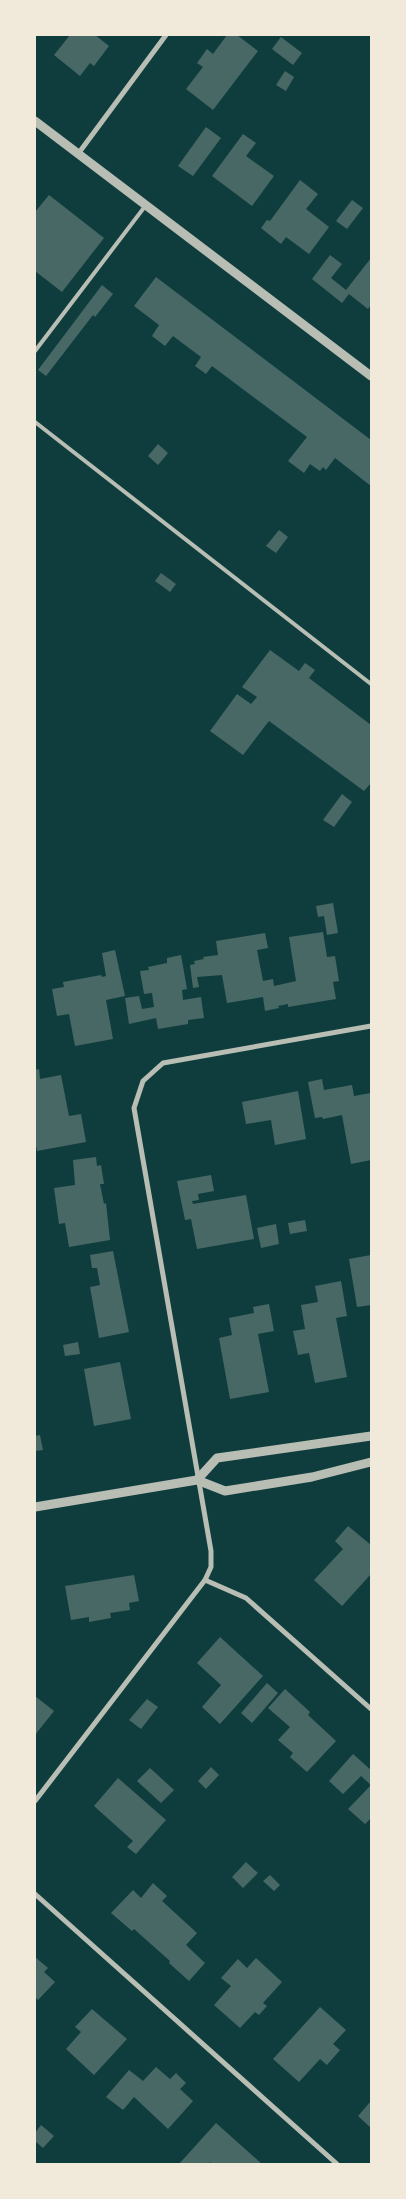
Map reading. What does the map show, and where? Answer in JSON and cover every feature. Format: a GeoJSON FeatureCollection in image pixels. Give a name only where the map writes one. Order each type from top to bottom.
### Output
{"type":"FeatureCollection","features":[{"type":"Feature","properties":{"kind":"street"},"geometry":{"type":"LineString","coordinates":[[78,154],[166,35]]}},
{"type":"Feature","properties":{"kind":"street"},"geometry":{"type":"LineString","coordinates":[[35,121],[371,376]]}},
{"type":"Feature","properties":{"kind":"street"},"geometry":{"type":"LineString","coordinates":[[35,1801],[205,1580],[211,1567],[211,1551],[197,1480],[134,1108],[142,1081],[163,1063],[371,1026]]}},
{"type":"Feature","properties":{"kind":"street"},"geometry":{"type":"LineString","coordinates":[[197,1480],[217,1458],[371,1436]]}},
{"type":"Feature","properties":{"kind":"street"},"geometry":{"type":"LineString","coordinates":[[35,1506],[197,1480],[224,1491],[312,1477],[371,1462]]}},
{"type":"Feature","properties":{"kind":"street"},"geometry":{"type":"LineString","coordinates":[[205,1580],[246,1598],[371,1709]]}},
{"type":"Feature","properties":{"kind":"street"},"geometry":{"type":"LineString","coordinates":[[35,1894],[337,2164]]}},
{"type":"Feature","properties":{"kind":"lane"},"geometry":{"type":"LineString","coordinates":[[35,351],[146,205]]}},
{"type":"Feature","properties":{"kind":"lane"},"geometry":{"type":"LineString","coordinates":[[35,422],[371,684]]}},
{"type":"Feature","properties":{"kind":"building"},"geometry":{"type":"Polygon","coordinates":[[[70,35],[95,35],[109,46],[94,66],[90,63],[80,76],[54,55],[70,35]]]}},
{"type":"Feature","properties":{"kind":"building"},"geometry":{"type":"Polygon","coordinates":[[[227,35],[237,35],[258,51],[213,110],[186,89],[203,67],[197,63],[207,49],[213,54],[227,35]]]}},
{"type":"Feature","properties":{"kind":"building"},"geometry":{"type":"Polygon","coordinates":[[[281,37],[302,53],[293,65],[272,49],[281,37]]]}},
{"type":"Feature","properties":{"kind":"building"},"geometry":{"type":"Polygon","coordinates":[[[285,71],[294,77],[286,91],[276,85],[285,71]]]}},
{"type":"Feature","properties":{"kind":"building"},"geometry":{"type":"Polygon","coordinates":[[[206,127],[221,138],[193,176],[178,166],[206,127]]]}},
{"type":"Feature","properties":{"kind":"building"},"geometry":{"type":"Polygon","coordinates":[[[243,134],[256,143],[246,156],[274,176],[252,206],[212,176],[243,134]]]}},
{"type":"Feature","properties":{"kind":"building"},"geometry":{"type":"Polygon","coordinates":[[[300,180],[318,194],[306,209],[329,227],[309,254],[286,237],[281,244],[261,228],[267,220],[270,221],[300,180]]]}},
{"type":"Feature","properties":{"kind":"building"},"geometry":{"type":"Polygon","coordinates":[[[49,195],[104,238],[62,292],[35,271],[35,212],[49,195]]]}},
{"type":"Feature","properties":{"kind":"building"},"geometry":{"type":"Polygon","coordinates":[[[352,200],[363,208],[347,229],[336,221],[352,200]]]}},
{"type":"Feature","properties":{"kind":"building"},"geometry":{"type":"Polygon","coordinates":[[[330,255],[342,264],[331,278],[346,290],[371,258],[371,305],[368,309],[349,294],[342,303],[312,279],[330,255]]]}},
{"type":"Feature","properties":{"kind":"building"},"geometry":{"type":"Polygon","coordinates":[[[156,277],[371,440],[371,486],[335,458],[326,470],[323,467],[320,471],[310,464],[304,473],[288,461],[307,437],[212,366],[206,374],[195,366],[201,357],[173,336],[165,346],[152,336],[159,325],[134,306],[156,277]]]}},
{"type":"Feature","properties":{"kind":"building"},"geometry":{"type":"Polygon","coordinates":[[[102,285],[113,294],[95,317],[93,315],[46,376],[38,370],[102,285]]]}},
{"type":"Feature","properties":{"kind":"building"},"geometry":{"type":"Polygon","coordinates":[[[158,444],[168,453],[158,465],[148,456],[158,444]]]}},
{"type":"Feature","properties":{"kind":"building"},"geometry":{"type":"Polygon","coordinates":[[[279,530],[288,537],[276,553],[266,546],[279,530]]]}},
{"type":"Feature","properties":{"kind":"building"},"geometry":{"type":"Polygon","coordinates":[[[161,573],[176,584],[170,592],[155,581],[161,573]]]}},
{"type":"Feature","properties":{"kind":"building"},"geometry":{"type":"Polygon","coordinates":[[[270,650],[299,671],[305,663],[315,670],[309,678],[371,725],[371,783],[364,791],[269,721],[243,755],[210,731],[237,694],[251,704],[257,697],[242,687],[270,650]]]}},
{"type":"Feature","properties":{"kind":"building"},"geometry":{"type":"Polygon","coordinates":[[[342,794],[352,802],[334,827],[323,820],[342,794]]]}},
{"type":"Feature","properties":{"kind":"building"},"geometry":{"type":"Polygon","coordinates":[[[333,903],[338,933],[327,935],[324,916],[318,917],[316,906],[333,903]]]}},
{"type":"Feature","properties":{"kind":"building"},"geometry":{"type":"Polygon","coordinates":[[[323,932],[327,957],[335,956],[339,981],[333,982],[336,999],[288,1007],[288,1004],[265,1011],[263,997],[227,1003],[222,975],[197,977],[199,987],[193,988],[190,965],[195,964],[194,961],[204,959],[203,957],[218,955],[216,941],[265,933],[268,948],[257,950],[263,981],[273,979],[274,986],[296,981],[289,937],[323,932]]]}},
{"type":"Feature","properties":{"kind":"building"},"geometry":{"type":"Polygon","coordinates":[[[115,950],[125,996],[106,1000],[113,1039],[75,1046],[69,1014],[57,1016],[52,989],[64,987],[63,982],[101,975],[102,977],[106,976],[102,953],[115,950]]]}},
{"type":"Feature","properties":{"kind":"building"},"geometry":{"type":"Polygon","coordinates":[[[181,955],[187,989],[182,990],[183,1000],[201,997],[204,1018],[188,1020],[188,1024],[158,1029],[156,1018],[129,1024],[125,998],[139,996],[142,1009],[154,1007],[152,993],[144,994],[140,971],[149,970],[148,967],[167,963],[167,958],[181,955]]]}},
{"type":"Feature","properties":{"kind":"building"},"geometry":{"type":"Polygon","coordinates":[[[39,1069],[40,1079],[61,1075],[69,1116],[81,1114],[86,1142],[37,1151],[35,1140],[35,1070],[39,1069]]]}},
{"type":"Feature","properties":{"kind":"building"},"geometry":{"type":"Polygon","coordinates":[[[322,1079],[324,1090],[352,1085],[354,1096],[371,1093],[371,1160],[351,1164],[342,1115],[323,1119],[322,1117],[315,1118],[308,1082],[322,1079]]]}},
{"type":"Feature","properties":{"kind":"building"},"geometry":{"type":"Polygon","coordinates":[[[298,1091],[306,1139],[275,1145],[271,1120],[246,1124],[242,1102],[298,1091]]]}},
{"type":"Feature","properties":{"kind":"building"},"geometry":{"type":"Polygon","coordinates":[[[96,1157],[97,1166],[101,1165],[104,1184],[100,1184],[104,1204],[106,1203],[110,1240],[69,1247],[65,1223],[59,1224],[54,1188],[75,1185],[73,1160],[96,1157]]]}},
{"type":"Feature","properties":{"kind":"building"},"geometry":{"type":"Polygon","coordinates":[[[211,1175],[214,1191],[198,1194],[199,1200],[192,1201],[193,1204],[246,1195],[254,1239],[197,1249],[191,1219],[185,1220],[177,1181],[211,1175]]]}},
{"type":"Feature","properties":{"kind":"building"},"geometry":{"type":"Polygon","coordinates":[[[305,1220],[307,1231],[290,1234],[288,1223],[305,1220]]]}},
{"type":"Feature","properties":{"kind":"building"},"geometry":{"type":"Polygon","coordinates":[[[276,1224],[279,1244],[261,1248],[257,1228],[276,1224]]]}},
{"type":"Feature","properties":{"kind":"building"},"geometry":{"type":"Polygon","coordinates":[[[113,1251],[129,1332],[99,1338],[90,1287],[100,1285],[97,1268],[92,1268],[90,1255],[113,1251]]]}},
{"type":"Feature","properties":{"kind":"building"},"geometry":{"type":"Polygon","coordinates":[[[371,1255],[371,1305],[357,1307],[349,1259],[371,1255]]]}},
{"type":"Feature","properties":{"kind":"building"},"geometry":{"type":"Polygon","coordinates":[[[341,1281],[347,1316],[336,1318],[347,1377],[315,1383],[309,1353],[298,1355],[293,1331],[305,1329],[301,1305],[318,1302],[315,1286],[341,1281]]]}},
{"type":"Feature","properties":{"kind":"building"},"geometry":{"type":"Polygon","coordinates":[[[269,1304],[274,1331],[258,1334],[269,1392],[230,1399],[219,1338],[232,1335],[229,1318],[254,1313],[253,1307],[269,1304]]]}},
{"type":"Feature","properties":{"kind":"building"},"geometry":{"type":"Polygon","coordinates":[[[78,1342],[80,1354],[65,1356],[63,1345],[78,1342]]]}},
{"type":"Feature","properties":{"kind":"building"},"geometry":{"type":"Polygon","coordinates":[[[120,1362],[131,1419],[94,1426],[84,1369],[120,1362]]]}},
{"type":"Feature","properties":{"kind":"building"},"geometry":{"type":"Polygon","coordinates":[[[40,1435],[43,1450],[35,1451],[35,1436],[40,1435]]]}},
{"type":"Feature","properties":{"kind":"building"},"geometry":{"type":"Polygon","coordinates":[[[348,1526],[371,1545],[371,1574],[342,1606],[314,1580],[343,1549],[335,1541],[348,1526]]]}},
{"type":"Feature","properties":{"kind":"building"},"geometry":{"type":"Polygon","coordinates":[[[134,1575],[139,1601],[129,1603],[130,1610],[110,1613],[111,1618],[89,1622],[89,1617],[71,1620],[65,1586],[134,1575]]]}},
{"type":"Feature","properties":{"kind":"building"},"geometry":{"type":"Polygon","coordinates":[[[220,1637],[263,1676],[220,1724],[202,1707],[221,1685],[197,1663],[220,1637]]]}},
{"type":"Feature","properties":{"kind":"building"},"geometry":{"type":"Polygon","coordinates":[[[267,1683],[278,1693],[252,1723],[241,1713],[267,1683]]]}},
{"type":"Feature","properties":{"kind":"building"},"geometry":{"type":"Polygon","coordinates":[[[285,1689],[310,1712],[308,1715],[336,1741],[307,1772],[290,1757],[293,1753],[278,1740],[290,1727],[268,1708],[285,1689]]]}},
{"type":"Feature","properties":{"kind":"building"},"geometry":{"type":"Polygon","coordinates":[[[35,1696],[54,1711],[35,1735],[35,1696]]]}},
{"type":"Feature","properties":{"kind":"building"},"geometry":{"type":"Polygon","coordinates":[[[147,1699],[158,1707],[141,1729],[129,1720],[147,1699]]]}},
{"type":"Feature","properties":{"kind":"building"},"geometry":{"type":"Polygon","coordinates":[[[353,1754],[371,1770],[371,1785],[361,1776],[343,1794],[329,1781],[353,1754]]]}},
{"type":"Feature","properties":{"kind":"building"},"geometry":{"type":"Polygon","coordinates":[[[211,1767],[219,1775],[206,1789],[198,1781],[211,1767]]]}},
{"type":"Feature","properties":{"kind":"building"},"geometry":{"type":"Polygon","coordinates":[[[150,1768],[174,1790],[161,1803],[137,1781],[150,1768]]]}},
{"type":"Feature","properties":{"kind":"building"},"geometry":{"type":"Polygon","coordinates":[[[118,1778],[166,1820],[136,1854],[127,1847],[133,1841],[94,1806],[118,1778]]]}},
{"type":"Feature","properties":{"kind":"building"},"geometry":{"type":"Polygon","coordinates":[[[371,1785],[371,1818],[365,1824],[348,1809],[371,1785]]]}},
{"type":"Feature","properties":{"kind":"building"},"geometry":{"type":"Polygon","coordinates":[[[246,1862],[258,1873],[243,1888],[232,1877],[246,1862]]]}},
{"type":"Feature","properties":{"kind":"building"},"geometry":{"type":"Polygon","coordinates":[[[270,1875],[280,1885],[274,1891],[263,1881],[270,1875]]]}},
{"type":"Feature","properties":{"kind":"building"},"geometry":{"type":"Polygon","coordinates":[[[153,1883],[167,1896],[162,1901],[197,1933],[186,1945],[205,1963],[189,1981],[134,1929],[132,1931],[111,1913],[133,1890],[141,1898],[153,1883]]]}},
{"type":"Feature","properties":{"kind":"building"},"geometry":{"type":"Polygon","coordinates":[[[35,1957],[48,1968],[44,1972],[55,1982],[38,2000],[35,1997],[35,1957]]]}},
{"type":"Feature","properties":{"kind":"building"},"geometry":{"type":"Polygon","coordinates":[[[256,1958],[282,1982],[263,2003],[267,2006],[259,2015],[255,2012],[240,2028],[214,2005],[231,1986],[221,1978],[238,1959],[247,1968],[256,1958]]]}},
{"type":"Feature","properties":{"kind":"building"},"geometry":{"type":"Polygon","coordinates":[[[320,2007],[346,2030],[333,2044],[340,2050],[327,2065],[320,2059],[299,2082],[273,2059],[320,2007]]]}},
{"type":"Feature","properties":{"kind":"building"},"geometry":{"type":"Polygon","coordinates":[[[92,2009],[127,2039],[94,2075],[66,2049],[81,2032],[75,2027],[92,2009]]]}},
{"type":"Feature","properties":{"kind":"building"},"geometry":{"type":"Polygon","coordinates":[[[156,2067],[170,2079],[176,2073],[186,2083],[180,2089],[193,2101],[168,2129],[134,2097],[123,2110],[106,2097],[129,2070],[143,2081],[156,2067]]]}},
{"type":"Feature","properties":{"kind":"building"},"geometry":{"type":"Polygon","coordinates":[[[371,2101],[371,2128],[358,2116],[371,2101]]]}},
{"type":"Feature","properties":{"kind":"building"},"geometry":{"type":"Polygon","coordinates":[[[216,2123],[262,2164],[212,2164],[210,2162],[209,2164],[179,2164],[216,2123]]]}},
{"type":"Feature","properties":{"kind":"building"},"geometry":{"type":"Polygon","coordinates":[[[41,2125],[54,2136],[43,2148],[35,2141],[35,2133],[41,2125]]]}}]}
